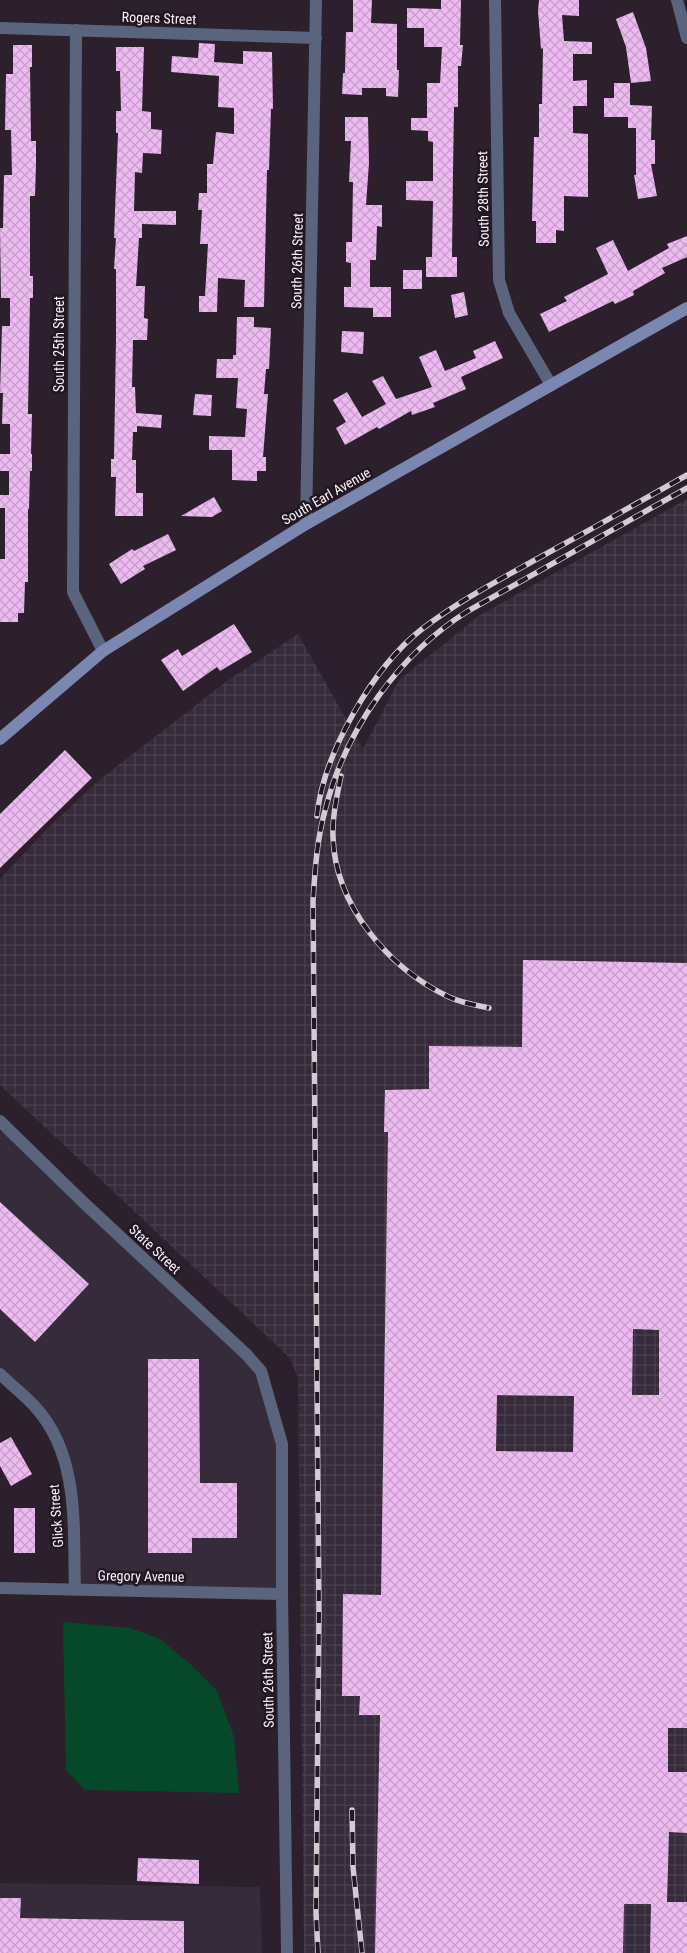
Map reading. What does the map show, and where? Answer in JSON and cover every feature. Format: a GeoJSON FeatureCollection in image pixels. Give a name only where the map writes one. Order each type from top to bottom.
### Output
{"type":"FeatureCollection","features":[{"type":"Feature","properties":{"kind":"street","name":"South 26th Street"},"geometry":{"type":"LineString","coordinates":[[306,524],[316,0]]}},
{"type":"Feature","properties":{"kind":"street","name":"South 28th Street"},"geometry":{"type":"LineString","coordinates":[[495,0],[499,280],[510,313],[551,384]]}},
{"type":"Feature","properties":{"kind":"street"},"geometry":{"type":"LineString","coordinates":[[677,0],[687,38]]}},
{"type":"Feature","properties":{"kind":"street","name":"Rogers Street"},"geometry":{"type":"LineString","coordinates":[[0,28],[316,38]]}},
{"type":"Feature","properties":{"kind":"street","name":"South 25th Street"},"geometry":{"type":"LineString","coordinates":[[76,30],[72,592],[103,651]]}},
{"type":"Feature","properties":{"kind":"street","name":"South Earl Avenue"},"geometry":{"type":"LineString","coordinates":[[0,739],[103,651],[306,524],[687,308]]}},
{"type":"Feature","properties":{"kind":"street","name":"State Street"},"geometry":{"type":"LineString","coordinates":[[0,1121],[82,1202],[247,1354],[261,1370],[273,1408]]}},
{"type":"Feature","properties":{"kind":"street","name":"Glick Street"},"geometry":{"type":"LineString","coordinates":[[0,1374],[38,1410],[51,1429],[64,1456],[72,1490],[75,1590]]}},
{"type":"Feature","properties":{"kind":"street","name":"South 26th Street"},"geometry":{"type":"LineString","coordinates":[[273,1408],[282,1444],[287,1953]]}},
{"type":"Feature","properties":{"kind":"street","name":"Gregory Avenue"},"geometry":{"type":"LineString","coordinates":[[0,1588],[282,1594]]}},
{"type":"Feature","properties":{"kind":"shaded area"},"geometry":{"type":"Polygon","coordinates":[[[687,499],[687,1953],[304,1953],[298,1377],[289,1357],[0,1085],[0,879],[46,830],[98,781],[227,681],[298,634],[363,749],[399,680],[480,615],[687,499]]]}},
{"type":"Feature","properties":{"kind":"shaded area"},"geometry":{"type":"Polygon","coordinates":[[[6,1127],[261,1371],[282,1444],[282,1594],[75,1590],[71,1490],[51,1429],[0,1374],[0,1133],[6,1127]]]}},
{"type":"Feature","properties":{"kind":"shaded area"},"geometry":{"type":"Polygon","coordinates":[[[0,1883],[260,1887],[262,1953],[0,1953],[0,1883]]]}},
{"type":"Feature","properties":{"kind":"green space"},"geometry":{"type":"Polygon","coordinates":[[[63,1622],[130,1628],[160,1639],[188,1662],[217,1691],[234,1737],[239,1793],[85,1790],[66,1770],[63,1622]]]}},
{"type":"Feature","properties":{"kind":"building"},"geometry":{"type":"Polygon","coordinates":[[[353,0],[372,0],[371,23],[397,24],[398,97],[386,96],[386,88],[362,88],[362,95],[342,94],[343,73],[345,73],[346,32],[353,32],[353,0]]]}},
{"type":"Feature","properties":{"kind":"building"},"geometry":{"type":"Polygon","coordinates":[[[441,0],[461,0],[460,45],[463,45],[461,66],[458,66],[458,107],[454,107],[453,172],[452,257],[457,257],[457,277],[426,277],[426,257],[432,257],[433,201],[406,200],[406,181],[433,181],[433,142],[428,141],[428,131],[411,130],[411,118],[427,118],[427,83],[440,83],[442,47],[424,47],[424,28],[407,28],[407,8],[441,9],[441,0]]]}},
{"type":"Feature","properties":{"kind":"building"},"geometry":{"type":"Polygon","coordinates":[[[539,0],[579,0],[579,16],[562,15],[564,41],[592,42],[592,54],[573,54],[573,81],[587,80],[587,106],[573,106],[573,133],[588,134],[588,197],[564,196],[564,231],[556,230],[556,243],[536,243],[536,221],[532,221],[534,137],[539,137],[539,104],[542,104],[543,48],[541,49],[539,0]]]}},
{"type":"Feature","properties":{"kind":"building"},"geometry":{"type":"Polygon","coordinates":[[[633,12],[646,48],[651,81],[631,83],[626,47],[616,19],[633,12]]]}},
{"type":"Feature","properties":{"kind":"building"},"geometry":{"type":"Polygon","coordinates":[[[199,43],[215,44],[214,62],[243,64],[243,51],[272,52],[273,109],[271,109],[269,170],[267,170],[264,307],[244,307],[245,280],[218,278],[217,312],[199,312],[199,296],[205,296],[208,244],[200,244],[202,210],[198,210],[199,193],[207,193],[207,164],[213,164],[216,132],[234,134],[234,108],[218,107],[219,76],[171,72],[172,56],[198,58],[199,43]]]}},
{"type":"Feature","properties":{"kind":"building"},"geometry":{"type":"Polygon","coordinates":[[[13,45],[32,45],[32,67],[30,67],[31,141],[36,141],[36,164],[35,196],[30,196],[30,276],[33,276],[33,298],[30,298],[28,414],[32,414],[32,471],[30,471],[28,509],[28,582],[25,582],[24,613],[18,613],[18,622],[0,622],[0,559],[5,559],[5,508],[0,508],[0,495],[9,495],[9,471],[0,471],[0,454],[10,454],[10,424],[2,424],[3,393],[0,393],[2,326],[10,326],[10,298],[1,298],[0,228],[3,228],[4,175],[12,175],[11,130],[5,130],[6,74],[13,74],[13,45]]]}},
{"type":"Feature","properties":{"kind":"building"},"geometry":{"type":"Polygon","coordinates":[[[116,47],[144,47],[142,111],[151,112],[151,129],[162,130],[161,154],[143,153],[142,173],[135,172],[134,211],[176,211],[176,225],[142,224],[142,238],[139,238],[136,286],[145,286],[144,318],[148,319],[147,340],[133,340],[132,387],[135,387],[136,413],[162,415],[161,428],[137,426],[137,432],[133,432],[132,460],[136,460],[136,493],[143,493],[143,516],[115,516],[116,477],[111,477],[111,459],[114,459],[116,339],[116,269],[114,269],[116,238],[114,238],[118,133],[116,133],[116,111],[121,111],[120,71],[116,71],[116,47]]]}},
{"type":"Feature","properties":{"kind":"building"},"geometry":{"type":"Polygon","coordinates":[[[614,83],[630,83],[630,105],[652,106],[651,140],[655,140],[655,164],[651,164],[657,196],[638,199],[634,175],[636,175],[636,128],[628,128],[628,117],[604,117],[604,98],[614,98],[614,83]]]}},
{"type":"Feature","properties":{"kind":"building"},"geometry":{"type":"Polygon","coordinates":[[[345,117],[368,117],[369,163],[366,205],[382,205],[382,227],[377,226],[376,260],[370,260],[370,287],[391,287],[391,317],[373,317],[373,308],[344,307],[344,287],[351,287],[351,263],[346,262],[346,242],[352,242],[353,182],[349,182],[351,141],[345,141],[345,117]]]}},
{"type":"Feature","properties":{"kind":"building"},"geometry":{"type":"Polygon","coordinates":[[[687,236],[687,257],[662,268],[665,273],[633,291],[634,295],[615,304],[613,301],[549,332],[540,314],[567,301],[564,297],[608,274],[596,248],[613,240],[628,271],[669,248],[667,244],[687,236]]]}},
{"type":"Feature","properties":{"kind":"building"},"geometry":{"type":"Polygon","coordinates":[[[403,270],[422,270],[422,289],[403,289],[403,270]]]}},
{"type":"Feature","properties":{"kind":"building"},"geometry":{"type":"Polygon","coordinates":[[[464,292],[468,315],[455,318],[451,295],[464,292]]]}},
{"type":"Feature","properties":{"kind":"building"},"geometry":{"type":"Polygon","coordinates":[[[237,317],[254,317],[254,327],[271,328],[269,369],[266,369],[264,394],[268,394],[263,457],[266,457],[266,471],[257,471],[257,481],[232,480],[232,450],[209,450],[209,436],[245,437],[247,409],[236,408],[238,378],[216,378],[217,359],[233,359],[233,355],[236,355],[237,317]]]}},
{"type":"Feature","properties":{"kind":"building"},"geometry":{"type":"Polygon","coordinates":[[[342,331],[364,332],[363,354],[341,352],[342,331]]]}},
{"type":"Feature","properties":{"kind":"building"},"geometry":{"type":"Polygon","coordinates":[[[495,341],[503,358],[461,377],[466,389],[433,403],[435,407],[412,415],[411,411],[345,445],[336,428],[346,422],[333,400],[347,392],[362,417],[386,404],[372,381],[383,376],[396,399],[432,387],[419,357],[436,350],[445,371],[476,358],[473,351],[495,341]]]}},
{"type":"Feature","properties":{"kind":"building"},"geometry":{"type":"Polygon","coordinates":[[[195,394],[212,395],[211,416],[193,415],[195,394]]]}},
{"type":"Feature","properties":{"kind":"building"},"geometry":{"type":"Polygon","coordinates":[[[214,497],[222,511],[212,517],[181,516],[214,497]]]}},
{"type":"Feature","properties":{"kind":"building"},"geometry":{"type":"Polygon","coordinates":[[[168,534],[176,550],[143,566],[145,569],[121,584],[109,564],[132,549],[134,551],[168,534]]]}},
{"type":"Feature","properties":{"kind":"building"},"geometry":{"type":"Polygon","coordinates":[[[234,624],[252,652],[220,671],[217,667],[183,691],[161,660],[178,649],[182,656],[234,624]]]}},
{"type":"Feature","properties":{"kind":"building"},"geometry":{"type":"Polygon","coordinates":[[[65,750],[92,778],[0,868],[0,814],[65,750]]]}},
{"type":"Feature","properties":{"kind":"building"},"geometry":{"type":"Polygon","coordinates":[[[523,960],[687,963],[687,1728],[668,1728],[668,1772],[687,1772],[687,1833],[669,1832],[667,1902],[687,1902],[687,1953],[650,1953],[651,1904],[624,1904],[623,1953],[375,1953],[380,1715],[359,1715],[360,1696],[342,1696],[343,1594],[381,1595],[388,1132],[384,1132],[385,1090],[429,1089],[429,1046],[522,1047],[523,960]],[[633,1329],[632,1395],[659,1395],[659,1330],[633,1329]],[[497,1395],[496,1451],[573,1452],[574,1396],[497,1395]]]}},
{"type":"Feature","properties":{"kind":"building"},"geometry":{"type":"Polygon","coordinates":[[[0,1202],[89,1284],[35,1342],[0,1309],[0,1202]]]}},
{"type":"Feature","properties":{"kind":"building"},"geometry":{"type":"Polygon","coordinates":[[[148,1359],[199,1359],[200,1483],[237,1483],[237,1538],[192,1538],[192,1553],[148,1553],[148,1359]]]}},
{"type":"Feature","properties":{"kind":"building"},"geometry":{"type":"Polygon","coordinates":[[[11,1437],[32,1474],[11,1486],[0,1466],[0,1443],[11,1437]]]}},
{"type":"Feature","properties":{"kind":"building"},"geometry":{"type":"Polygon","coordinates":[[[14,1508],[35,1508],[35,1553],[14,1553],[14,1508]]]}},
{"type":"Feature","properties":{"kind":"building"},"geometry":{"type":"Polygon","coordinates":[[[138,1858],[199,1860],[199,1884],[137,1881],[138,1858]]]}},
{"type":"Feature","properties":{"kind":"building"},"geometry":{"type":"Polygon","coordinates":[[[0,1898],[21,1898],[20,1918],[184,1921],[184,1953],[0,1953],[0,1898]]]}},
{"type":"Feature","properties":{"kind":"railway"},"geometry":{"type":"LineString","coordinates":[[317,816],[321,792],[329,766],[353,714],[369,689],[404,645],[435,619],[477,592],[687,475]]}},
{"type":"Feature","properties":{"kind":"railway"},"geometry":{"type":"LineString","coordinates":[[318,1953],[316,1913],[319,1615],[313,901],[320,830],[335,778],[362,722],[398,671],[420,649],[468,611],[687,488]]}},
{"type":"Feature","properties":{"kind":"railway"},"geometry":{"type":"LineString","coordinates":[[341,776],[334,814],[333,837],[336,862],[343,887],[354,910],[386,952],[427,985],[449,997],[489,1008]]}},
{"type":"Feature","properties":{"kind":"railway"},"geometry":{"type":"LineString","coordinates":[[352,1810],[353,1867],[362,1953]]}}]}
